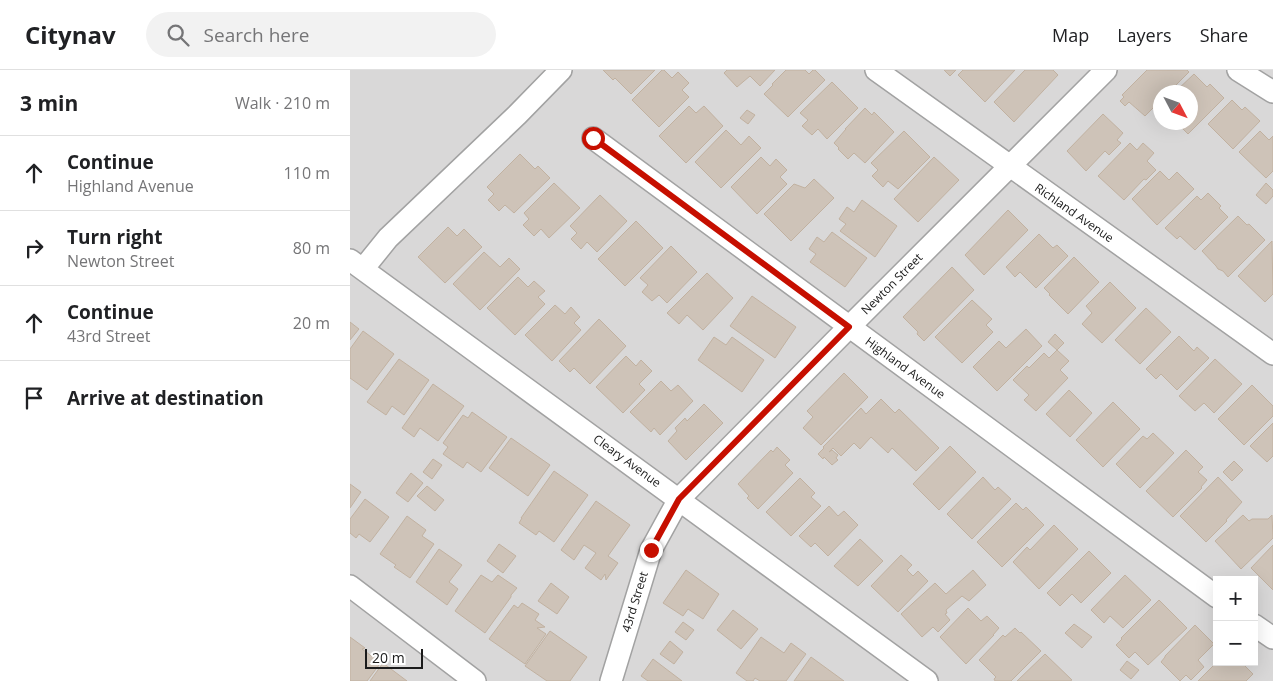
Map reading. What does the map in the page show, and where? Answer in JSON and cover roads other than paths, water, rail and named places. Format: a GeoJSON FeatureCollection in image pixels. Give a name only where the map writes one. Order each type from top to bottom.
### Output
{"type":"FeatureCollection","features":[{"type":"Feature","properties":{"kind":"street"},"geometry":{"type":"LineString","coordinates":[[356,265],[388,238],[561,70]]}},
{"type":"Feature","properties":{"kind":"street","name":"Richland Avenue"},"geometry":{"type":"LineString","coordinates":[[876,70],[1273,354]]}},
{"type":"Feature","properties":{"kind":"street","name":"Newton Street"},"geometry":{"type":"LineString","coordinates":[[679,499],[1106,70]]}},
{"type":"Feature","properties":{"kind":"street"},"geometry":{"type":"LineString","coordinates":[[1238,70],[1273,92]]}},
{"type":"Feature","properties":{"kind":"street","name":"Highland Avenue"},"geometry":{"type":"LineString","coordinates":[[593,138],[1213,594]]}},
{"type":"Feature","properties":{"kind":"street","name":"Cleary Avenue"},"geometry":{"type":"LineString","coordinates":[[356,265],[927,681]]}},
{"type":"Feature","properties":{"kind":"street","name":"43rd Street"},"geometry":{"type":"LineString","coordinates":[[611,681],[651,550],[679,499]]}},
{"type":"Feature","properties":{"kind":"street"},"geometry":{"type":"LineString","coordinates":[[350,586],[475,681]]}},
{"type":"Feature","properties":{"kind":"street"},"geometry":{"type":"LineString","coordinates":[[1258,628],[1273,638]]}}]}
